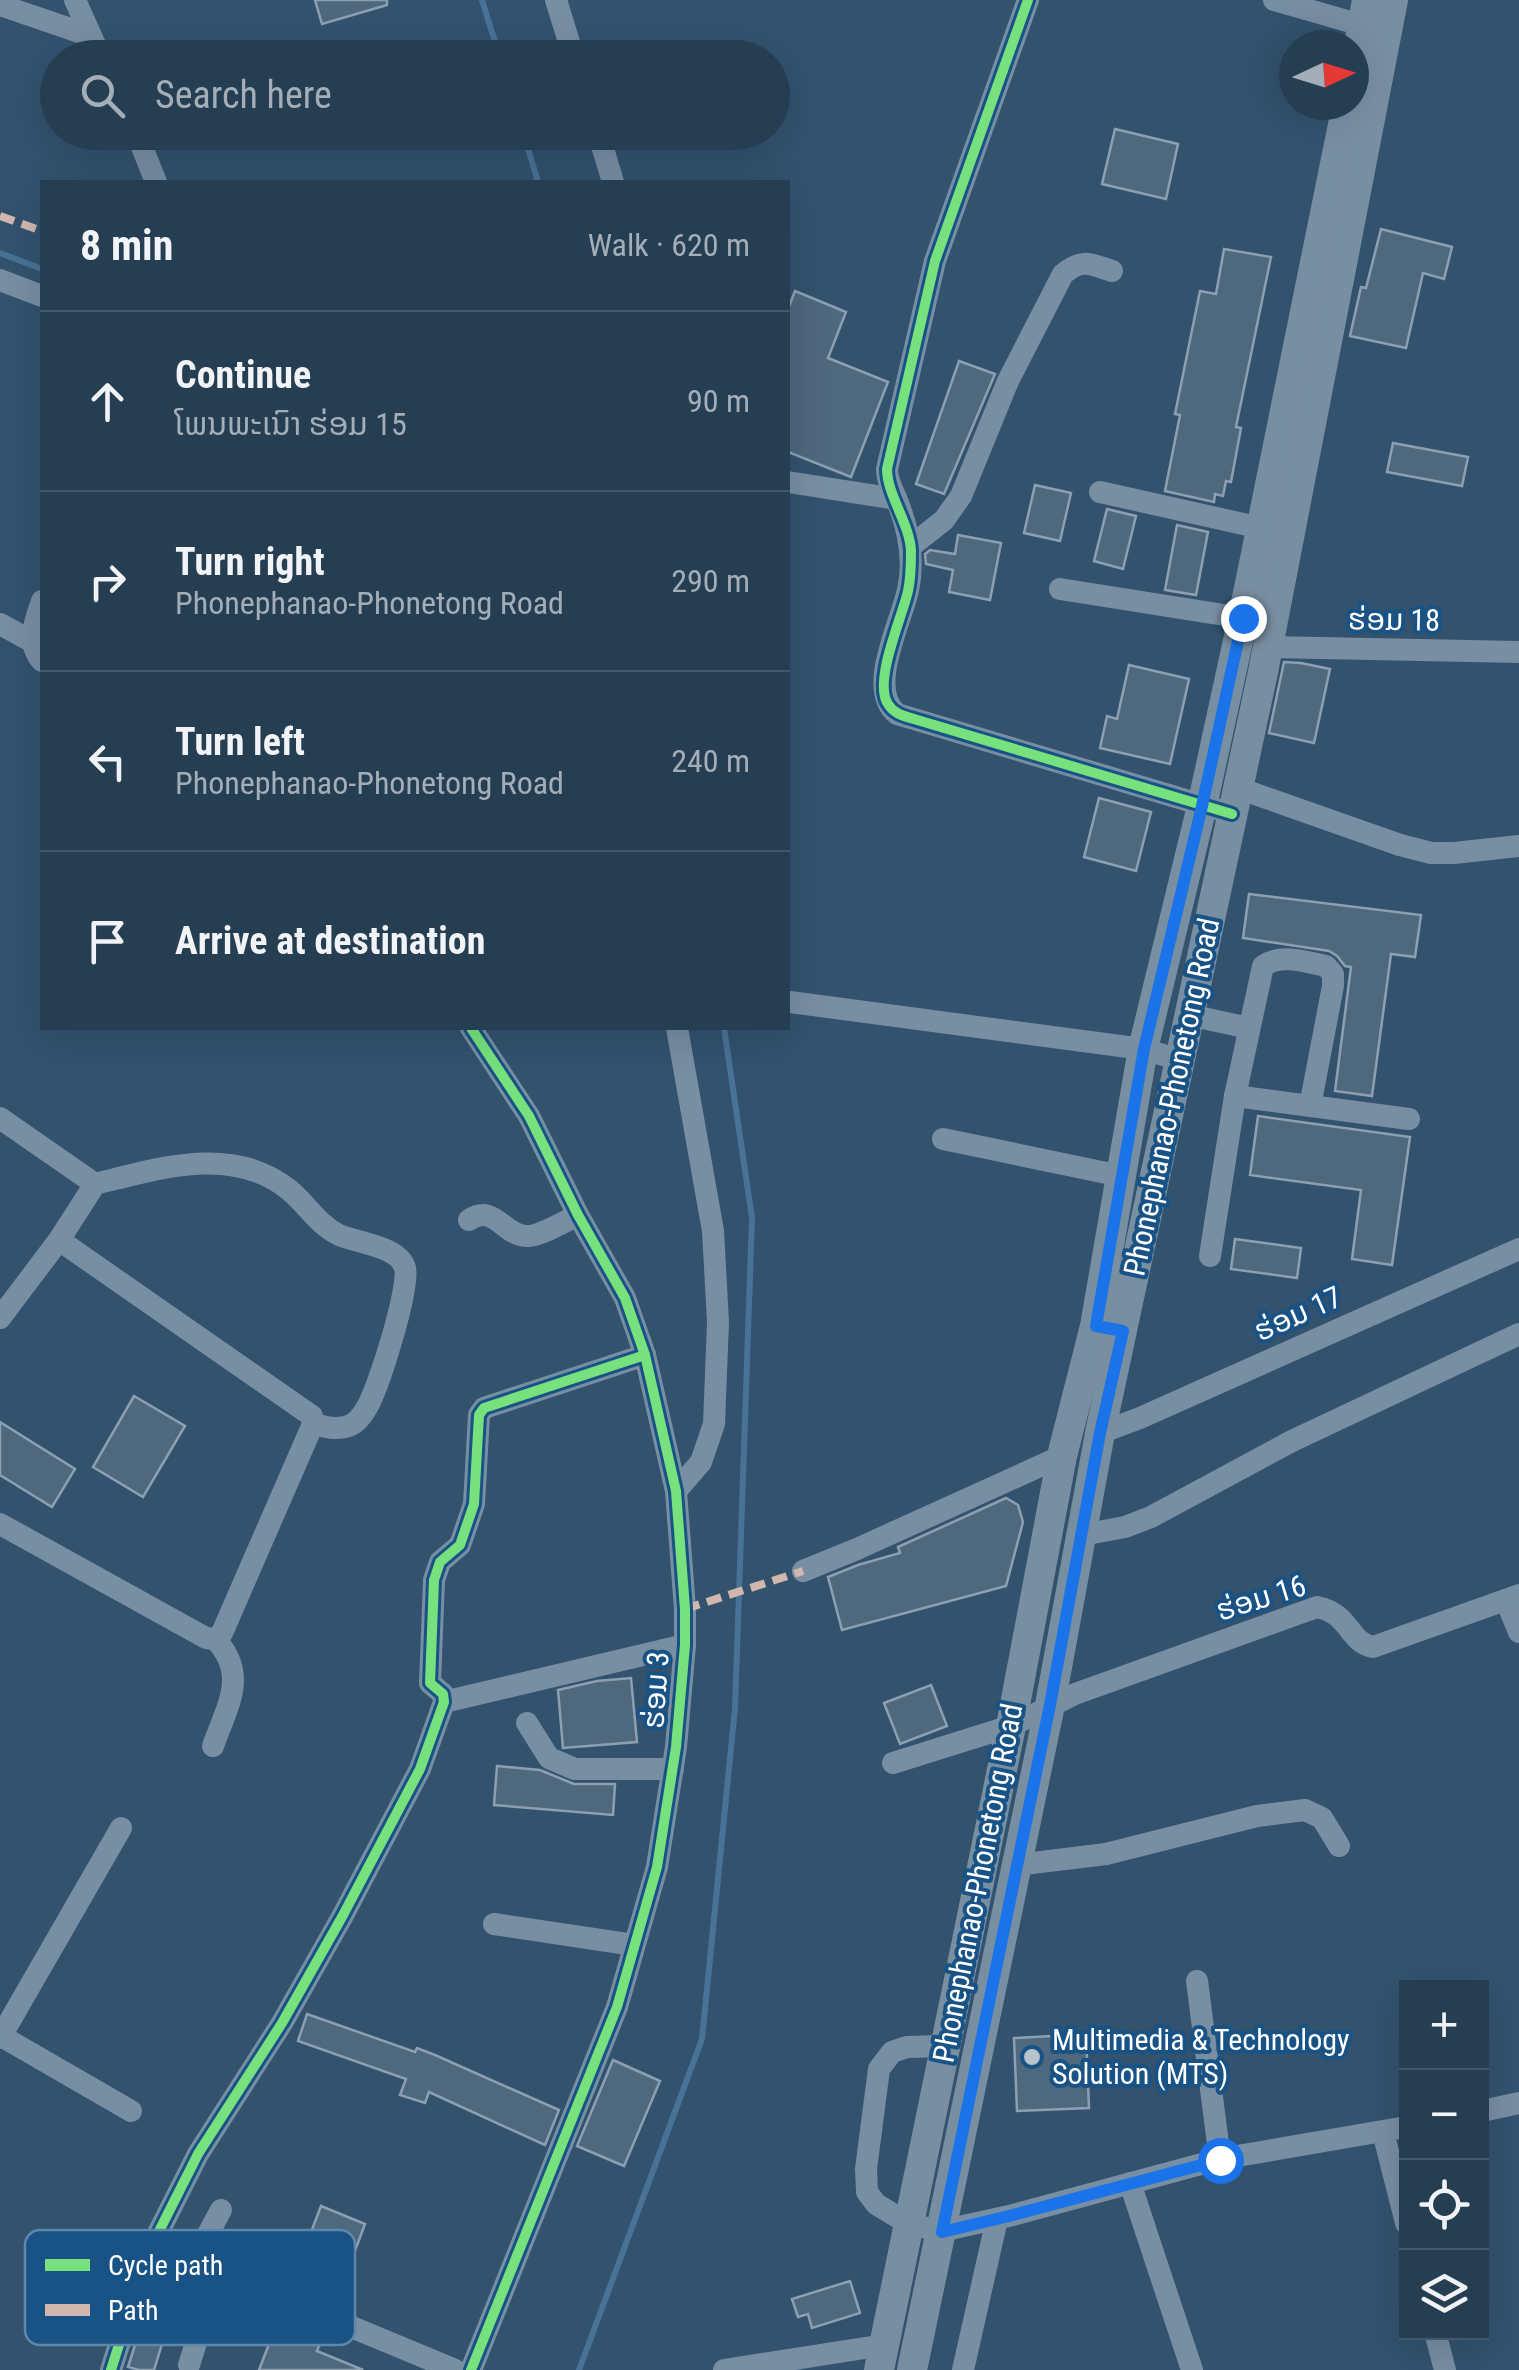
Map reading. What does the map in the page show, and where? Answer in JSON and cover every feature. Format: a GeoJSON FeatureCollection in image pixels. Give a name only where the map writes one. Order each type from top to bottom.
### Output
{"type":"FeatureCollection","features":[{"type":"Feature","properties":{"kind":"main road","name":"Phonephanao-Phonetong Road"},"geometry":{"type":"LineString","coordinates":[[881,2357],[1011,1726],[1062,1456],[1109,1328],[1180,1060],[1267,647],[1373,20],[1393,0]]}},
{"type":"Feature","properties":{"kind":"main road","name":"Phonephanao-Phonetong Road"},"geometry":{"type":"LineString","coordinates":[[912,2370],[1050,1705],[1100,1433],[1121,1176],[1144,1049],[1243,618],[1344,120]]}},
{"type":"Feature","properties":{"kind":"street"},"geometry":{"type":"LineString","coordinates":[[75,0],[93,40]]}},
{"type":"Feature","properties":{"kind":"street"},"geometry":{"type":"LineString","coordinates":[[556,0],[568,40]]}},
{"type":"Feature","properties":{"kind":"street"},"geometry":{"type":"LineString","coordinates":[[1028,0],[935,261],[887,469],[887,480],[911,546],[909,586],[883,678],[885,700],[897,714],[914,720],[1202,806],[1235,801],[1431,852],[1519,846]]}},
{"type":"Feature","properties":{"kind":"street"},"geometry":{"type":"LineString","coordinates":[[1274,0],[1373,20]]}},
{"type":"Feature","properties":{"kind":"street"},"geometry":{"type":"LineString","coordinates":[[0,5],[80,40]]}},
{"type":"Feature","properties":{"kind":"street"},"geometry":{"type":"LineString","coordinates":[[143,150],[155,180]]}},
{"type":"Feature","properties":{"kind":"street"},"geometry":{"type":"LineString","coordinates":[[604,150],[613,180]]}},
{"type":"Feature","properties":{"kind":"street"},"geometry":{"type":"LineString","coordinates":[[911,546],[944,520],[961,496],[1008,381],[1064,274],[1085,262],[1112,271]]}},
{"type":"Feature","properties":{"kind":"street"},"geometry":{"type":"LineString","coordinates":[[0,280],[40,295]]}},
{"type":"Feature","properties":{"kind":"street"},"geometry":{"type":"LineString","coordinates":[[790,482],[896,499]]}},
{"type":"Feature","properties":{"kind":"street"},"geometry":{"type":"LineString","coordinates":[[1100,492],[1261,528]]}},
{"type":"Feature","properties":{"kind":"street"},"geometry":{"type":"LineString","coordinates":[[1060,589],[1243,618]]}},
{"type":"Feature","properties":{"kind":"street"},"geometry":{"type":"LineString","coordinates":[[38,651],[34,622],[40,606]]}},
{"type":"Feature","properties":{"kind":"street"},"geometry":{"type":"LineString","coordinates":[[0,624],[38,651]]}},
{"type":"Feature","properties":{"kind":"street","name":"ຮ່ອມ 18"},"geometry":{"type":"LineString","coordinates":[[1267,647],[1519,652]]}},
{"type":"Feature","properties":{"kind":"street"},"geometry":{"type":"LineString","coordinates":[[1210,1256],[1235,1096],[1264,966],[1283,958],[1326,966],[1333,974],[1334,986],[1310,1106]]}},
{"type":"Feature","properties":{"kind":"street"},"geometry":{"type":"LineString","coordinates":[[790,1002],[1144,1049],[1180,1060]]}},
{"type":"Feature","properties":{"kind":"street"},"geometry":{"type":"LineString","coordinates":[[1189,1016],[1250,1028]]}},
{"type":"Feature","properties":{"kind":"street","name":"ຮ່ອມ 3"},"geometry":{"type":"LineString","coordinates":[[471,2370],[617,2007],[656,1867],[673,1770],[685,1644],[676,1491],[646,1355],[625,1298],[529,1116],[472,1030]]}},
{"type":"Feature","properties":{"kind":"street"},"geometry":{"type":"LineString","coordinates":[[676,1491],[701,1462],[714,1424],[718,1322],[713,1231],[678,1030]]}},
{"type":"Feature","properties":{"kind":"street"},"geometry":{"type":"LineString","coordinates":[[1235,1096],[1409,1119]]}},
{"type":"Feature","properties":{"kind":"street"},"geometry":{"type":"LineString","coordinates":[[0,1118],[96,1184]]}},
{"type":"Feature","properties":{"kind":"street"},"geometry":{"type":"LineString","coordinates":[[943,1139],[1121,1176]]}},
{"type":"Feature","properties":{"kind":"street"},"geometry":{"type":"LineString","coordinates":[[0,1318],[96,1184],[168,1167],[220,1162],[259,1171],[288,1189],[337,1234],[392,1252],[404,1267],[406,1280],[401,1300],[378,1385],[366,1410],[354,1424],[338,1429],[313,1424]]}},
{"type":"Feature","properties":{"kind":"street"},"geometry":{"type":"LineString","coordinates":[[469,1220],[486,1215],[528,1237],[578,1215]]}},
{"type":"Feature","properties":{"kind":"street"},"geometry":{"type":"LineString","coordinates":[[59,1240],[312,1416],[313,1424],[222,1633],[215,1639]]}},
{"type":"Feature","properties":{"kind":"street","name":"ຮ່ອມ 17"},"geometry":{"type":"LineString","coordinates":[[1100,1433],[1519,1249]]}},
{"type":"Feature","properties":{"kind":"street"},"geometry":{"type":"LineString","coordinates":[[1082,1535],[1125,1527],[1151,1517],[1292,1441],[1519,1334]]}},
{"type":"Feature","properties":{"kind":"street"},"geometry":{"type":"LineString","coordinates":[[159,2230],[198,2154],[282,2024],[420,1769],[444,1702],[443,1694],[430,1683],[434,1580],[440,1562],[460,1545],[474,1504],[479,1415],[484,1408],[646,1355]]}},
{"type":"Feature","properties":{"kind":"street"},"geometry":{"type":"LineString","coordinates":[[803,1571],[1062,1456]]}},
{"type":"Feature","properties":{"kind":"street"},"geometry":{"type":"LineString","coordinates":[[0,1524],[206,1638],[215,1639],[230,1654],[233,1691],[213,1746]]}},
{"type":"Feature","properties":{"kind":"street"},"geometry":{"type":"LineString","coordinates":[[1512,1598],[1519,1632]]}},
{"type":"Feature","properties":{"kind":"street","name":"ຮ່ອມ 16"},"geometry":{"type":"LineString","coordinates":[[893,1763],[1011,1726],[1050,1705],[1318,1607],[1340,1616],[1361,1644],[1373,1647],[1512,1598]]}},
{"type":"Feature","properties":{"kind":"street"},"geometry":{"type":"LineString","coordinates":[[444,1702],[685,1644]]}},
{"type":"Feature","properties":{"kind":"street"},"geometry":{"type":"LineString","coordinates":[[528,1723],[548,1758],[575,1768],[673,1770]]}},
{"type":"Feature","properties":{"kind":"street"},"geometry":{"type":"LineString","coordinates":[[1016,1865],[1106,1854],[1256,1816],[1306,1810],[1322,1818],[1339,1846]]}},
{"type":"Feature","properties":{"kind":"street"},"geometry":{"type":"LineString","coordinates":[[122,1828],[10,1998],[0,2037],[131,2112]]}},
{"type":"Feature","properties":{"kind":"street"},"geometry":{"type":"LineString","coordinates":[[494,1924],[634,1946]]}},
{"type":"Feature","properties":{"kind":"street"},"geometry":{"type":"LineString","coordinates":[[1196,1981],[1220,2160]]}},
{"type":"Feature","properties":{"kind":"street"},"geometry":{"type":"LineString","coordinates":[[945,2046],[907,2047],[892,2052],[879,2068],[866,2169],[867,2192],[876,2204],[910,2224],[942,2232],[1220,2160],[1399,2128]]}},
{"type":"Feature","properties":{"kind":"street"},"geometry":{"type":"LineString","coordinates":[[1489,2109],[1519,2103]]}},
{"type":"Feature","properties":{"kind":"street"},"geometry":{"type":"LineString","coordinates":[[1382,2132],[1399,2196]]}},
{"type":"Feature","properties":{"kind":"street"},"geometry":{"type":"LineString","coordinates":[[1130,2182],[1192,2370]]}},
{"type":"Feature","properties":{"kind":"street"},"geometry":{"type":"LineString","coordinates":[[210,2230],[221,2210]]}},
{"type":"Feature","properties":{"kind":"street"},"geometry":{"type":"LineString","coordinates":[[963,2370],[997,2219]]}},
{"type":"Feature","properties":{"kind":"street"},"geometry":{"type":"LineString","coordinates":[[355,2328],[455,2370]]}},
{"type":"Feature","properties":{"kind":"street"},"geometry":{"type":"LineString","coordinates":[[1437,2340],[1445,2370]]}},
{"type":"Feature","properties":{"kind":"street"},"geometry":{"type":"LineString","coordinates":[[111,2370],[119,2345]]}},
{"type":"Feature","properties":{"kind":"street"},"geometry":{"type":"LineString","coordinates":[[189,2365],[195,2345]]}},
{"type":"Feature","properties":{"kind":"street"},"geometry":{"type":"LineString","coordinates":[[724,2370],[881,2357]]}},
{"type":"Feature","properties":{"kind":"building"},"geometry":{"type":"Polygon","coordinates":[[[315,0],[387,0],[387,5],[322,24],[315,0]]]}},
{"type":"Feature","properties":{"kind":"building"},"geometry":{"type":"Polygon","coordinates":[[[1115,129],[1178,144],[1166,199],[1102,184],[1115,129]]]}},
{"type":"Feature","properties":{"kind":"building"},"geometry":{"type":"Polygon","coordinates":[[[1381,229],[1452,247],[1444,279],[1423,273],[1406,348],[1350,336],[1361,287],[1366,288],[1381,229]]]}},
{"type":"Feature","properties":{"kind":"building"},"geometry":{"type":"Polygon","coordinates":[[[1224,249],[1271,257],[1236,427],[1241,428],[1231,482],[1226,481],[1223,496],[1215,494],[1214,502],[1165,491],[1180,415],[1175,414],[1200,291],[1216,294],[1224,249]]]}},
{"type":"Feature","properties":{"kind":"building"},"geometry":{"type":"Polygon","coordinates":[[[795,291],[846,312],[828,358],[888,382],[851,477],[790,453],[790,304],[795,291]]]}},
{"type":"Feature","properties":{"kind":"building"},"geometry":{"type":"Polygon","coordinates":[[[959,361],[995,374],[944,494],[916,484],[959,361]]]}},
{"type":"Feature","properties":{"kind":"building"},"geometry":{"type":"Polygon","coordinates":[[[1393,443],[1468,457],[1462,486],[1387,472],[1393,443]]]}},
{"type":"Feature","properties":{"kind":"building"},"geometry":{"type":"Polygon","coordinates":[[[1035,485],[1071,493],[1060,541],[1024,533],[1035,485]]]}},
{"type":"Feature","properties":{"kind":"building"},"geometry":{"type":"Polygon","coordinates":[[[1107,509],[1136,516],[1123,569],[1094,561],[1107,509]]]}},
{"type":"Feature","properties":{"kind":"building"},"geometry":{"type":"Polygon","coordinates":[[[1177,525],[1208,532],[1196,595],[1165,590],[1177,525]]]}},
{"type":"Feature","properties":{"kind":"building"},"geometry":{"type":"Polygon","coordinates":[[[958,535],[1001,543],[990,600],[949,592],[953,570],[926,564],[925,554],[930,550],[955,554],[958,535]]]}},
{"type":"Feature","properties":{"kind":"building"},"geometry":{"type":"Polygon","coordinates":[[[1284,662],[1330,669],[1314,743],[1269,733],[1284,662]]]}},
{"type":"Feature","properties":{"kind":"building"},"geometry":{"type":"Polygon","coordinates":[[[1129,665],[1189,679],[1170,764],[1100,748],[1107,716],[1117,719],[1129,665]]]}},
{"type":"Feature","properties":{"kind":"building"},"geometry":{"type":"Polygon","coordinates":[[[1099,798],[1151,812],[1136,871],[1084,857],[1099,798]]]}},
{"type":"Feature","properties":{"kind":"building"},"geometry":{"type":"Polygon","coordinates":[[[1249,894],[1421,915],[1415,957],[1391,954],[1372,1096],[1335,1091],[1351,967],[1329,951],[1243,938],[1249,894]]]}},
{"type":"Feature","properties":{"kind":"building"},"geometry":{"type":"Polygon","coordinates":[[[1258,1116],[1410,1137],[1392,1265],[1352,1259],[1361,1190],[1250,1175],[1258,1116]]]}},
{"type":"Feature","properties":{"kind":"building"},"geometry":{"type":"Polygon","coordinates":[[[1235,1239],[1301,1248],[1297,1278],[1231,1269],[1235,1239]]]}},
{"type":"Feature","properties":{"kind":"building"},"geometry":{"type":"Polygon","coordinates":[[[134,1396],[185,1426],[143,1497],[93,1467],[134,1396]]]}},
{"type":"Feature","properties":{"kind":"building"},"geometry":{"type":"Polygon","coordinates":[[[0,1422],[75,1469],[52,1507],[0,1475],[0,1422]]]}},
{"type":"Feature","properties":{"kind":"building"},"geometry":{"type":"Polygon","coordinates":[[[1006,1498],[1018,1505],[1023,1522],[1006,1586],[842,1630],[828,1577],[900,1553],[898,1547],[1006,1498]]]}},
{"type":"Feature","properties":{"kind":"building"},"geometry":{"type":"Polygon","coordinates":[[[631,1678],[637,1742],[563,1748],[558,1690],[631,1678]]]}},
{"type":"Feature","properties":{"kind":"building"},"geometry":{"type":"Polygon","coordinates":[[[931,1685],[947,1726],[900,1744],[884,1703],[931,1685]]]}},
{"type":"Feature","properties":{"kind":"building"},"geometry":{"type":"Polygon","coordinates":[[[497,1766],[540,1770],[574,1784],[615,1784],[613,1815],[494,1805],[497,1766]]]}},
{"type":"Feature","properties":{"kind":"building"},"geometry":{"type":"Polygon","coordinates":[[[307,2014],[415,2052],[417,2048],[559,2110],[545,2145],[429,2092],[425,2103],[400,2095],[406,2079],[298,2041],[307,2014]]]}},
{"type":"Feature","properties":{"kind":"building"},"geometry":{"type":"Polygon","coordinates":[[[1086,2034],[1089,2108],[1017,2111],[1014,2038],[1086,2034]]]}},
{"type":"Feature","properties":{"kind":"building"},"geometry":{"type":"Polygon","coordinates":[[[613,2060],[660,2081],[624,2166],[577,2146],[613,2060]]]}},
{"type":"Feature","properties":{"kind":"building"},"geometry":{"type":"Polygon","coordinates":[[[321,2206],[365,2224],[355,2251],[355,2230],[312,2230],[321,2206]]]}},
{"type":"Feature","properties":{"kind":"building"},"geometry":{"type":"Polygon","coordinates":[[[850,2281],[860,2313],[812,2328],[808,2314],[798,2317],[792,2299],[850,2281]]]}},
{"type":"Feature","properties":{"kind":"building"},"geometry":{"type":"Polygon","coordinates":[[[135,2345],[162,2345],[154,2370],[128,2367],[135,2345]]]}},
{"type":"Feature","properties":{"kind":"building"},"geometry":{"type":"Polygon","coordinates":[[[269,2345],[319,2345],[317,2351],[363,2370],[259,2370],[269,2345]]]}},
{"type":"Feature","properties":{"kind":"waterway"},"geometry":{"type":"LineString","coordinates":[[482,0],[494,40]]}},
{"type":"Feature","properties":{"kind":"waterway"},"geometry":{"type":"LineString","coordinates":[[528,150],[537,180]]}},
{"type":"Feature","properties":{"kind":"waterway"},"geometry":{"type":"LineString","coordinates":[[0,253],[40,268]]}},
{"type":"Feature","properties":{"kind":"waterway"},"geometry":{"type":"LineString","coordinates":[[579,2370],[702,2039],[735,1708],[752,1218],[724,1030]]}},
{"type":"Feature","properties":{"kind":"marked path"},"geometry":{"type":"LineString","coordinates":[[0,216],[40,230]]}},
{"type":"Feature","properties":{"kind":"marked path"},"geometry":{"type":"LineString","coordinates":[[685,1609],[803,1571]]}},
{"type":"Feature","properties":{"kind":"cycle path"},"geometry":{"type":"LineString","coordinates":[[1028,0],[935,261],[887,469],[910,541],[911,561],[908,591],[886,665],[884,694],[890,707],[903,716],[1232,814]]}},
{"type":"Feature","properties":{"kind":"cycle path"},"geometry":{"type":"LineString","coordinates":[[471,2370],[617,2007],[657,1867],[676,1747],[685,1645],[676,1491],[645,1355],[625,1298],[529,1116],[472,1030]]}},
{"type":"Feature","properties":{"kind":"cycle path"},"geometry":{"type":"LineString","coordinates":[[160,2230],[198,2154],[282,2023],[342,1917],[420,1769],[444,1702],[443,1694],[430,1683],[434,1580],[440,1562],[460,1545],[474,1504],[479,1415],[484,1408],[645,1355]]}},
{"type":"Feature","properties":{"kind":"cycle path"},"geometry":{"type":"LineString","coordinates":[[111,2370],[119,2345]]}},
{"type":"Feature","properties":{"kind":"place","name":"Multimedia & Technology Solution (MTS)"},"geometry":{"type":"Point","coordinates":[1032,2057]}},
{"type":"Feature","properties":{"kind":"route"},"geometry":{"type":"LineString","coordinates":[[1220,2160],[942,2232],[1123,1331],[1096,1326],[1144,1049],[1243,618]]}}]}
